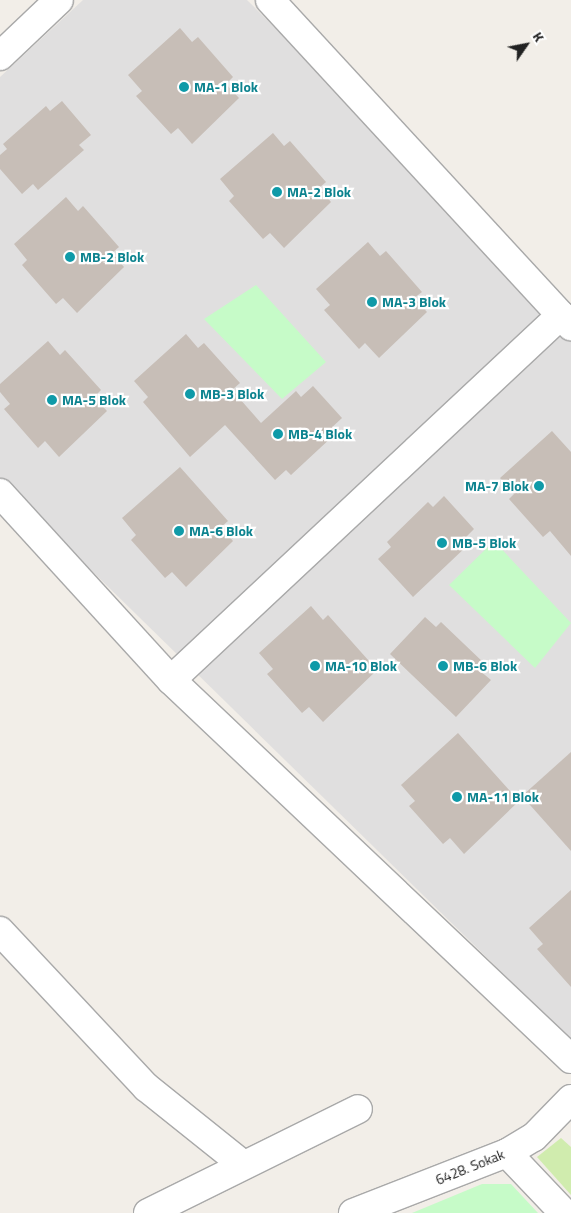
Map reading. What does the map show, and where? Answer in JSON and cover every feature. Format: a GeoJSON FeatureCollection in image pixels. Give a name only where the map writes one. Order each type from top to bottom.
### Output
{"type":"FeatureCollection","features":[{"type":"Feature","properties":{"kind":"street"},"geometry":{"type":"LineString","coordinates":[[0,56],[59,0]]}},
{"type":"Feature","properties":{"kind":"street"},"geometry":{"type":"LineString","coordinates":[[171,680],[566,320],[270,0]]}},
{"type":"Feature","properties":{"kind":"street"},"geometry":{"type":"LineString","coordinates":[[0,493],[171,680],[571,1059]]}},
{"type":"Feature","properties":{"kind":"street"},"geometry":{"type":"LineString","coordinates":[[0,931],[146,1087],[242,1164]]}},
{"type":"Feature","properties":{"kind":"street"},"geometry":{"type":"LineString","coordinates":[[148,1213],[242,1164],[358,1109]]}},
{"type":"Feature","properties":{"kind":"street","name":"6428. Sokak"},"geometry":{"type":"LineString","coordinates":[[353,1213],[506,1153],[567,1112]]}},
{"type":"Feature","properties":{"kind":"street"},"geometry":{"type":"LineString","coordinates":[[506,1153],[564,1213]]}},
{"type":"Feature","properties":{"kind":"shaded area"},"geometry":{"type":"Polygon","coordinates":[[[83,0],[247,0],[571,319],[571,1040],[0,481],[0,77],[83,0]]]}},
{"type":"Feature","properties":{"kind":"green space"},"geometry":{"type":"Polygon","coordinates":[[[256,285],[326,362],[282,399],[204,319],[256,285]]]}},
{"type":"Feature","properties":{"kind":"green space"},"geometry":{"type":"Polygon","coordinates":[[[494,541],[571,623],[535,668],[449,585],[494,541]]]}},
{"type":"Feature","properties":{"kind":"green space"},"geometry":{"type":"Polygon","coordinates":[[[561,1138],[571,1147],[571,1195],[537,1157],[561,1138]]]}},
{"type":"Feature","properties":{"kind":"green space"},"geometry":{"type":"Polygon","coordinates":[[[482,1184],[511,1184],[538,1213],[412,1213],[482,1184]]]}},
{"type":"Feature","properties":{"kind":"building","name":"MA-1 Blok"},"geometry":{"type":"Polygon","coordinates":[[[180,28],[192,42],[198,37],[233,77],[226,84],[239,98],[192,144],[178,128],[171,134],[136,96],[142,91],[128,75],[180,28]]]}},
{"type":"Feature","properties":{"kind":"building"},"geometry":{"type":"Polygon","coordinates":[[[62,101],[91,135],[79,145],[84,150],[38,190],[33,184],[22,194],[0,169],[0,155],[7,149],[3,144],[46,106],[50,111],[62,101]]]}},
{"type":"Feature","properties":{"kind":"building","name":"MA-2 Blok"},"geometry":{"type":"Polygon","coordinates":[[[273,133],[284,146],[290,141],[326,182],[319,188],[331,202],[284,248],[270,233],[263,239],[229,201],[234,196],[220,179],[273,133]]]}},
{"type":"Feature","properties":{"kind":"building","name":"MB-2 Blok"},"geometry":{"type":"Polygon","coordinates":[[[66,197],[78,211],[83,206],[119,247],[112,253],[124,267],[77,313],[63,298],[56,304],[22,265],[27,260],[14,244],[66,197]]]}},
{"type":"Feature","properties":{"kind":"building","name":"MA-3 Blok"},"geometry":{"type":"Polygon","coordinates":[[[368,242],[380,256],[386,251],[422,292],[414,298],[427,312],[379,358],[365,343],[359,349],[324,310],[330,305],[316,289],[368,242]]]}},
{"type":"Feature","properties":{"kind":"building"},"geometry":{"type":"Polygon","coordinates":[[[186,334],[198,348],[204,343],[240,383],[232,390],[261,423],[296,391],[301,397],[313,386],[342,418],[328,431],[333,436],[291,475],[286,470],[275,480],[225,425],[190,457],[143,402],[148,397],[134,381],[186,334]]]}},
{"type":"Feature","properties":{"kind":"building","name":"MA-5 Blok"},"geometry":{"type":"Polygon","coordinates":[[[48,341],[60,355],[65,350],[101,390],[94,397],[107,411],[59,457],[45,441],[38,448],[4,409],[10,404],[0,392],[0,384],[48,341]]]}},
{"type":"Feature","properties":{"kind":"building","name":"MA-7 Blok"},"geometry":{"type":"Polygon","coordinates":[[[552,431],[571,452],[571,556],[550,531],[543,537],[509,499],[514,494],[500,478],[552,431]]]}},
{"type":"Feature","properties":{"kind":"building","name":"MA-6 Blok"},"geometry":{"type":"Polygon","coordinates":[[[180,467],[228,521],[221,527],[233,541],[186,587],[172,572],[165,578],[131,540],[136,535],[122,518],[180,467]]]}},
{"type":"Feature","properties":{"kind":"building","name":"MB-5 Blok"},"geometry":{"type":"Polygon","coordinates":[[[444,496],[474,529],[463,540],[468,545],[413,597],[378,559],[391,547],[387,542],[428,502],[433,507],[444,496]]]}},
{"type":"Feature","properties":{"kind":"building","name":"MA-10 Blok"},"geometry":{"type":"Polygon","coordinates":[[[311,606],[323,620],[328,615],[377,670],[323,722],[309,707],[302,713],[267,674],[273,669],[259,653],[311,606]]]}},
{"type":"Feature","properties":{"kind":"building","name":"MB-6 Blok"},"geometry":{"type":"Polygon","coordinates":[[[425,617],[436,627],[441,622],[485,664],[479,670],[491,680],[456,717],[390,654],[425,617]]]}},
{"type":"Feature","properties":{"kind":"building","name":"MA-11 Blok"},"geometry":{"type":"Polygon","coordinates":[[[458,733],[519,801],[464,854],[450,838],[443,844],[409,806],[415,801],[401,785],[458,733]]]}},
{"type":"Feature","properties":{"kind":"building"},"geometry":{"type":"Polygon","coordinates":[[[571,752],[571,851],[522,796],[571,752]]]}},
{"type":"Feature","properties":{"kind":"building"},"geometry":{"type":"Polygon","coordinates":[[[571,890],[571,987],[537,949],[543,944],[529,928],[571,890]]]}},
{"type":"Feature","properties":{"kind":"place","name":"MA-1 Blok"},"geometry":{"type":"Point","coordinates":[184,87]}},
{"type":"Feature","properties":{"kind":"place","name":"MA-2 Blok"},"geometry":{"type":"Point","coordinates":[277,192]}},
{"type":"Feature","properties":{"kind":"place","name":"MB-2 Blok"},"geometry":{"type":"Point","coordinates":[70,257]}},
{"type":"Feature","properties":{"kind":"place","name":"MA-3 Blok"},"geometry":{"type":"Point","coordinates":[372,302]}},
{"type":"Feature","properties":{"kind":"place","name":"MB-3 Blok"},"geometry":{"type":"Point","coordinates":[190,394]}},
{"type":"Feature","properties":{"kind":"place","name":"MA-5 Blok"},"geometry":{"type":"Point","coordinates":[52,400]}},
{"type":"Feature","properties":{"kind":"place","name":"MB-4 Blok"},"geometry":{"type":"Point","coordinates":[278,434]}},
{"type":"Feature","properties":{"kind":"place","name":"MA-7 Blok"},"geometry":{"type":"Point","coordinates":[539,486]}},
{"type":"Feature","properties":{"kind":"place","name":"MA-6 Blok"},"geometry":{"type":"Point","coordinates":[179,531]}},
{"type":"Feature","properties":{"kind":"place","name":"MB-5 Blok"},"geometry":{"type":"Point","coordinates":[442,543]}},
{"type":"Feature","properties":{"kind":"place","name":"MA-10 Blok"},"geometry":{"type":"Point","coordinates":[315,666]}},
{"type":"Feature","properties":{"kind":"place","name":"MB-6 Blok"},"geometry":{"type":"Point","coordinates":[443,666]}},
{"type":"Feature","properties":{"kind":"place","name":"MA-11 Blok"},"geometry":{"type":"Point","coordinates":[457,797]}}]}
